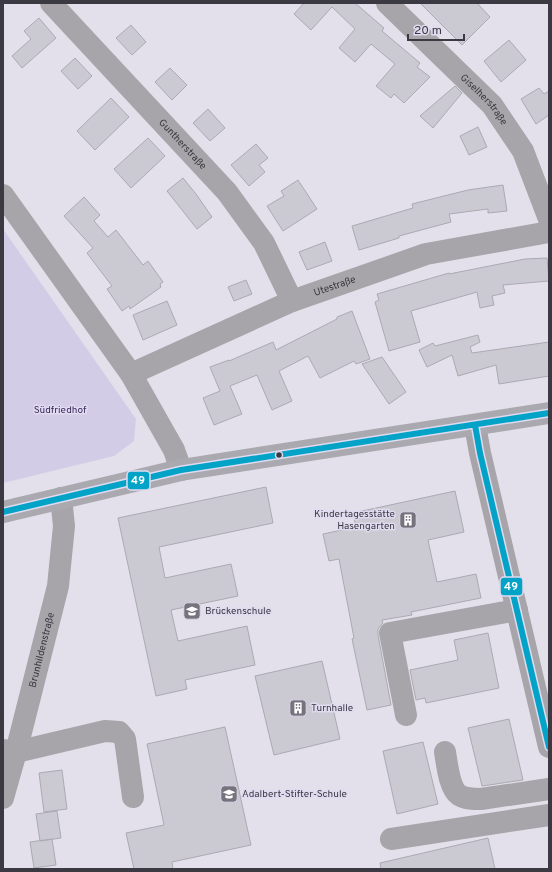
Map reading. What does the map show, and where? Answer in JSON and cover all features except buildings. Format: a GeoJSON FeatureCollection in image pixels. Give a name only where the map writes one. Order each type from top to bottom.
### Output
{"type":"FeatureCollection","features":[{"type":"Feature","properties":{"kind":"main road"},"geometry":{"type":"LineString","coordinates":[[3,512],[181,470],[549,413]]}},
{"type":"Feature","properties":{"kind":"street","name":"Guntherstraße"},"geometry":{"type":"LineString","coordinates":[[51,3],[227,192],[264,243],[292,301]]}},
{"type":"Feature","properties":{"kind":"street","name":"Giselherstraße"},"geometry":{"type":"LineString","coordinates":[[387,3],[492,105],[523,151],[549,219]]}},
{"type":"Feature","properties":{"kind":"street"},"geometry":{"type":"LineString","coordinates":[[3,195],[131,374],[174,450],[181,470]]}},
{"type":"Feature","properties":{"kind":"street","name":"Utestraße"},"geometry":{"type":"LineString","coordinates":[[131,374],[292,301],[426,254],[549,232]]}},
{"type":"Feature","properties":{"kind":"street"},"geometry":{"type":"LineString","coordinates":[[475,425],[480,453],[549,747]]}},
{"type":"Feature","properties":{"kind":"street","name":"Brunhildenstraße"},"geometry":{"type":"LineString","coordinates":[[3,798],[9,751],[58,586],[64,526],[61,498]]}},
{"type":"Feature","properties":{"kind":"street"},"geometry":{"type":"LineString","coordinates":[[406,715],[390,634],[517,610]]}},
{"type":"Feature","properties":{"kind":"street"},"geometry":{"type":"LineString","coordinates":[[9,751],[105,731],[119,732],[125,739],[133,797]]}},
{"type":"Feature","properties":{"kind":"street"},"geometry":{"type":"LineString","coordinates":[[445,752],[452,786],[459,795],[470,799],[480,799],[549,789]]}},
{"type":"Feature","properties":{"kind":"street"},"geometry":{"type":"LineString","coordinates":[[391,839],[549,816]]}},
{"type":"Feature","properties":{"kind":"green space","name":"Südfriedhof"},"geometry":{"type":"Polygon","coordinates":[[[3,229],[136,419],[134,441],[114,456],[3,483],[3,229]]]}},
{"type":"Feature","properties":{"kind":"transit line","name":"49"},"geometry":{"type":"LineString","coordinates":[[3,512],[181,470],[549,413]]}},
{"type":"Feature","properties":{"kind":"transit line","name":"49"},"geometry":{"type":"LineString","coordinates":[[475,425],[480,453],[549,747]]}},
{"type":"Feature","properties":{"kind":"place","name":"Kindertagesstätte Hasengarten"},"geometry":{"type":"Point","coordinates":[408,520]}},
{"type":"Feature","properties":{"kind":"place","name":"Brückenschule"},"geometry":{"type":"Point","coordinates":[192,611]}},
{"type":"Feature","properties":{"kind":"place","name":"Turnhalle"},"geometry":{"type":"Point","coordinates":[298,708]}},
{"type":"Feature","properties":{"kind":"place","name":"Adalbert-Stifter-Schule"},"geometry":{"type":"Point","coordinates":[229,794]}}]}
